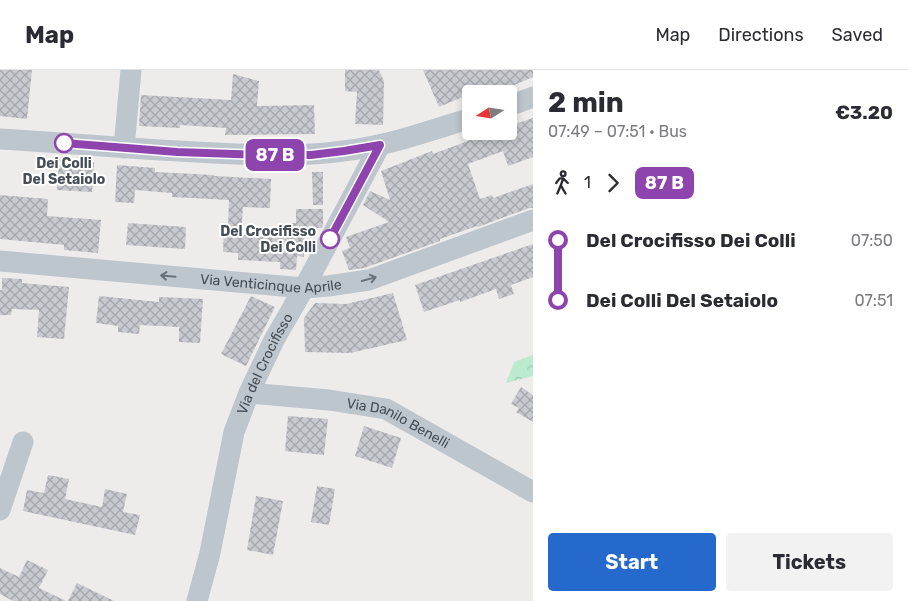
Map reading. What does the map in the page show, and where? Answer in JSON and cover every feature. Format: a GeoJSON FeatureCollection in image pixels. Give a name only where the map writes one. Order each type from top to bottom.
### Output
{"type":"FeatureCollection","features":[{"type":"Feature","properties":{"kind":"street"},"geometry":{"type":"LineString","coordinates":[[124,148],[131,70]]}},
{"type":"Feature","properties":{"kind":"street"},"geometry":{"type":"LineString","coordinates":[[518,103],[533,97]]}},
{"type":"Feature","properties":{"kind":"street"},"geometry":{"type":"LineString","coordinates":[[0,139],[177,152],[311,155],[380,145],[462,121]]}},
{"type":"Feature","properties":{"kind":"street","name":"Via del Crocifisso"},"geometry":{"type":"LineString","coordinates":[[197,601],[210,553],[234,432],[248,393],[274,340],[304,288],[380,145]]}},
{"type":"Feature","properties":{"kind":"street","name":"Via Venticinque Aprile"},"geometry":{"type":"LineString","coordinates":[[0,261],[304,288],[369,280],[533,220]]}},
{"type":"Feature","properties":{"kind":"street","name":"Via Danilo Benelli"},"geometry":{"type":"LineString","coordinates":[[248,393],[329,400],[386,409],[533,492]]}},
{"type":"Feature","properties":{"kind":"street"},"geometry":{"type":"LineString","coordinates":[[0,510],[23,442]]}},
{"type":"Feature","properties":{"kind":"green space"},"geometry":{"type":"Polygon","coordinates":[[[533,355],[533,376],[506,383],[514,362],[533,355]]]}},
{"type":"Feature","properties":{"kind":"building"},"geometry":{"type":"Polygon","coordinates":[[[0,70],[32,70],[27,119],[0,116],[0,70]]]}},
{"type":"Feature","properties":{"kind":"building"},"geometry":{"type":"Polygon","coordinates":[[[345,70],[379,70],[384,81],[383,125],[355,124],[357,92],[345,91],[345,70]]]}},
{"type":"Feature","properties":{"kind":"building"},"geometry":{"type":"Polygon","coordinates":[[[423,70],[533,70],[533,77],[514,85],[462,85],[462,97],[439,107],[423,70]]]}},
{"type":"Feature","properties":{"kind":"building"},"geometry":{"type":"Polygon","coordinates":[[[233,74],[259,81],[257,106],[314,105],[315,134],[225,135],[226,128],[180,125],[180,128],[139,126],[141,95],[231,100],[233,74]]]}},
{"type":"Feature","properties":{"kind":"building"},"geometry":{"type":"Polygon","coordinates":[[[533,118],[533,157],[508,166],[503,151],[468,164],[480,199],[492,195],[493,198],[533,184],[533,208],[440,239],[440,241],[364,268],[349,270],[342,251],[350,248],[346,237],[389,222],[363,205],[370,191],[390,200],[381,171],[432,151],[433,154],[471,140],[518,140],[518,123],[533,118]]]}},
{"type":"Feature","properties":{"kind":"building"},"geometry":{"type":"Polygon","coordinates":[[[59,159],[94,162],[92,192],[57,190],[59,159]]]}},
{"type":"Feature","properties":{"kind":"building"},"geometry":{"type":"Polygon","coordinates":[[[117,165],[155,168],[155,172],[271,179],[270,208],[243,207],[241,235],[282,238],[282,232],[290,234],[290,223],[296,223],[296,209],[323,209],[323,225],[322,228],[312,228],[312,233],[305,234],[304,257],[297,256],[296,270],[280,269],[280,262],[238,260],[238,253],[223,252],[224,226],[228,226],[229,200],[172,197],[172,193],[135,190],[134,203],[115,202],[117,165]]]}},
{"type":"Feature","properties":{"kind":"building"},"geometry":{"type":"Polygon","coordinates":[[[312,172],[323,172],[323,205],[313,205],[312,172]]]}},
{"type":"Feature","properties":{"kind":"building"},"geometry":{"type":"Polygon","coordinates":[[[0,195],[48,199],[47,216],[101,220],[98,253],[64,250],[64,245],[0,239],[0,195]]]}},
{"type":"Feature","properties":{"kind":"building"},"geometry":{"type":"Polygon","coordinates":[[[128,223],[186,227],[185,249],[126,245],[128,223]]]}},
{"type":"Feature","properties":{"kind":"building"},"geometry":{"type":"Polygon","coordinates":[[[533,244],[533,277],[511,285],[514,294],[499,299],[496,289],[424,312],[415,285],[533,244]]]}},
{"type":"Feature","properties":{"kind":"building"},"geometry":{"type":"Polygon","coordinates":[[[2,278],[22,279],[22,283],[69,287],[64,339],[37,337],[39,310],[12,309],[11,315],[0,315],[2,278]]]}},
{"type":"Feature","properties":{"kind":"building"},"geometry":{"type":"Polygon","coordinates":[[[393,293],[407,340],[350,353],[305,352],[304,318],[315,303],[346,304],[393,293]]]}},
{"type":"Feature","properties":{"kind":"building"},"geometry":{"type":"Polygon","coordinates":[[[99,296],[159,302],[159,297],[203,299],[200,343],[179,342],[179,327],[140,325],[139,334],[118,332],[118,326],[96,323],[99,296]]]}},
{"type":"Feature","properties":{"kind":"building"},"geometry":{"type":"Polygon","coordinates":[[[251,296],[275,307],[246,366],[221,354],[251,296]]]}},
{"type":"Feature","properties":{"kind":"building"},"geometry":{"type":"Polygon","coordinates":[[[521,387],[533,395],[533,422],[516,412],[519,408],[511,404],[521,387]]]}},
{"type":"Feature","properties":{"kind":"building"},"geometry":{"type":"Polygon","coordinates":[[[288,416],[328,419],[324,455],[285,451],[288,416]]]}},
{"type":"Feature","properties":{"kind":"building"},"geometry":{"type":"Polygon","coordinates":[[[364,426],[401,438],[392,468],[355,456],[364,426]]]}},
{"type":"Feature","properties":{"kind":"building"},"geometry":{"type":"Polygon","coordinates":[[[48,475],[69,479],[65,499],[102,507],[105,489],[127,494],[123,512],[140,515],[135,535],[23,511],[27,490],[44,493],[48,475]]]}},
{"type":"Feature","properties":{"kind":"building"},"geometry":{"type":"Polygon","coordinates":[[[317,486],[335,489],[329,525],[311,522],[317,486]]]}},
{"type":"Feature","properties":{"kind":"building"},"geometry":{"type":"Polygon","coordinates":[[[256,496],[283,501],[273,555],[247,550],[256,496]]]}},
{"type":"Feature","properties":{"kind":"building"},"geometry":{"type":"Polygon","coordinates":[[[27,560],[48,570],[39,588],[66,601],[13,601],[0,594],[0,568],[19,577],[27,560]]]}},
{"type":"Feature","properties":{"kind":"building"},"geometry":{"type":"Polygon","coordinates":[[[77,583],[114,601],[68,601],[77,583]]]}},
{"type":"Feature","properties":{"kind":"bus line"},"geometry":{"type":"LineString","coordinates":[[64,143],[177,152],[266,155],[311,155],[380,145],[330,239]]}},
{"type":"Feature","properties":{"kind":"place","name":"Dei Colli Del Setaiolo"},"geometry":{"type":"Point","coordinates":[64,143]}},
{"type":"Feature","properties":{"kind":"place","name":"Del Crocifisso Dei Colli"},"geometry":{"type":"Point","coordinates":[330,239]}}]}
